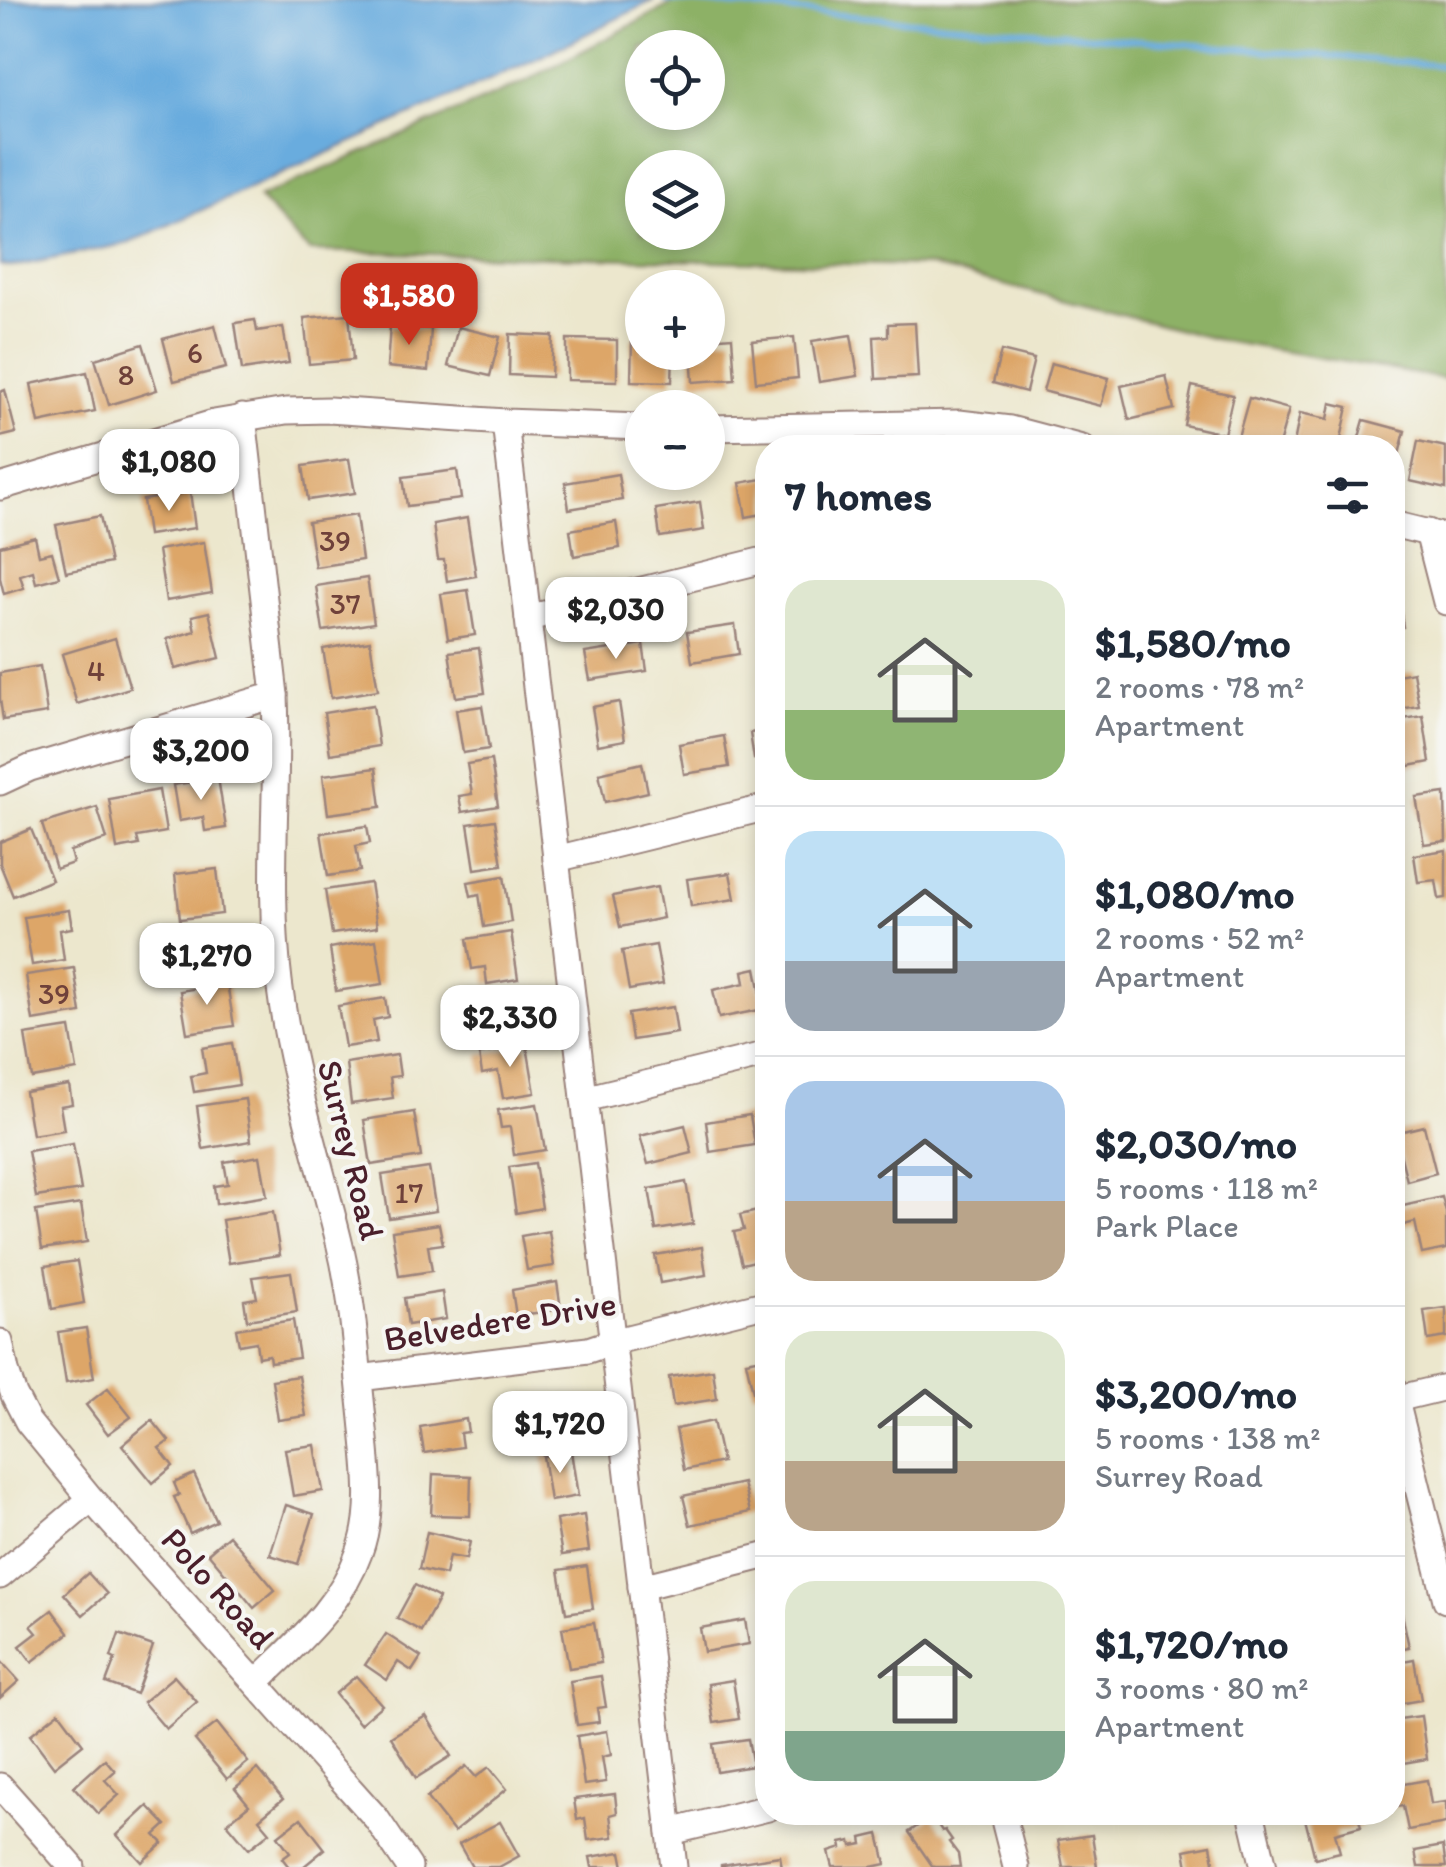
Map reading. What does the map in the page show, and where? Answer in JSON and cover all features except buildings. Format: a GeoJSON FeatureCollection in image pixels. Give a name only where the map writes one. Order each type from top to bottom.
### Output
{"type":"FeatureCollection","features":[{"type":"Feature","properties":{"kind":"street"},"geometry":{"type":"LineString","coordinates":[[0,488],[214,423],[286,412],[329,410],[625,426]]}},
{"type":"Feature","properties":{"kind":"street","name":"Surrey Road"},"geometry":{"type":"LineString","coordinates":[[244,417],[274,694],[272,892],[279,981],[294,1068],[341,1250],[359,1378],[369,1498],[360,1552],[349,1576],[325,1614],[257,1682]]}},
{"type":"Feature","properties":{"kind":"street"},"geometry":{"type":"LineString","coordinates":[[504,422],[674,1867]]}},
{"type":"Feature","properties":{"kind":"street"},"geometry":{"type":"LineString","coordinates":[[913,435],[959,424],[1026,435]]}},
{"type":"Feature","properties":{"kind":"street"},"geometry":{"type":"LineString","coordinates":[[725,429],[884,435]]}},
{"type":"Feature","properties":{"kind":"street"},"geometry":{"type":"LineString","coordinates":[[1405,527],[1437,535],[1446,602]]}},
{"type":"Feature","properties":{"kind":"street"},"geometry":{"type":"LineString","coordinates":[[528,618],[755,563]]}},
{"type":"Feature","properties":{"kind":"street"},"geometry":{"type":"LineString","coordinates":[[0,782],[30,768],[274,694]]}},
{"type":"Feature","properties":{"kind":"street"},"geometry":{"type":"LineString","coordinates":[[556,858],[755,810]]}},
{"type":"Feature","properties":{"kind":"street"},"geometry":{"type":"LineString","coordinates":[[584,1099],[755,1057]]}},
{"type":"Feature","properties":{"kind":"street","name":"Belvedere Drive"},"geometry":{"type":"LineString","coordinates":[[359,1378],[588,1350],[755,1306]]}},
{"type":"Feature","properties":{"kind":"street","name":"Polo Road"},"geometry":{"type":"LineString","coordinates":[[0,1342],[6,1370],[28,1422],[90,1499],[376,1818],[409,1867]]}},
{"type":"Feature","properties":{"kind":"street"},"geometry":{"type":"LineString","coordinates":[[1405,1393],[1446,1387]]}},
{"type":"Feature","properties":{"kind":"street"},"geometry":{"type":"LineString","coordinates":[[1405,1438],[1446,1600]]}},
{"type":"Feature","properties":{"kind":"street"},"geometry":{"type":"LineString","coordinates":[[0,1576],[90,1499]]}},
{"type":"Feature","properties":{"kind":"street"},"geometry":{"type":"LineString","coordinates":[[641,1587],[755,1558]]}},
{"type":"Feature","properties":{"kind":"street"},"geometry":{"type":"LineString","coordinates":[[0,1786],[72,1867]]}},
{"type":"Feature","properties":{"kind":"street"},"geometry":{"type":"LineString","coordinates":[[670,1832],[755,1811]]}},
{"type":"Feature","properties":{"kind":"street"},"geometry":{"type":"LineString","coordinates":[[1005,1825],[1016,1867]]}},
{"type":"Feature","properties":{"kind":"street"},"geometry":{"type":"LineString","coordinates":[[1253,1825],[1264,1867]]}},
{"type":"Feature","properties":{"kind":"green space"},"geometry":{"type":"Polygon","coordinates":[[[679,0],[1446,0],[1446,379],[1223,341],[930,266],[310,251],[258,198],[522,83],[679,0]]]}},
{"type":"Feature","properties":{"kind":"water"},"geometry":{"type":"Polygon","coordinates":[[[0,0],[654,0],[544,55],[129,243],[11,267],[0,265],[0,0]]]}},
{"type":"Feature","properties":{"kind":"waterway"},"geometry":{"type":"LineString","coordinates":[[665,0],[1446,66]]}}]}
